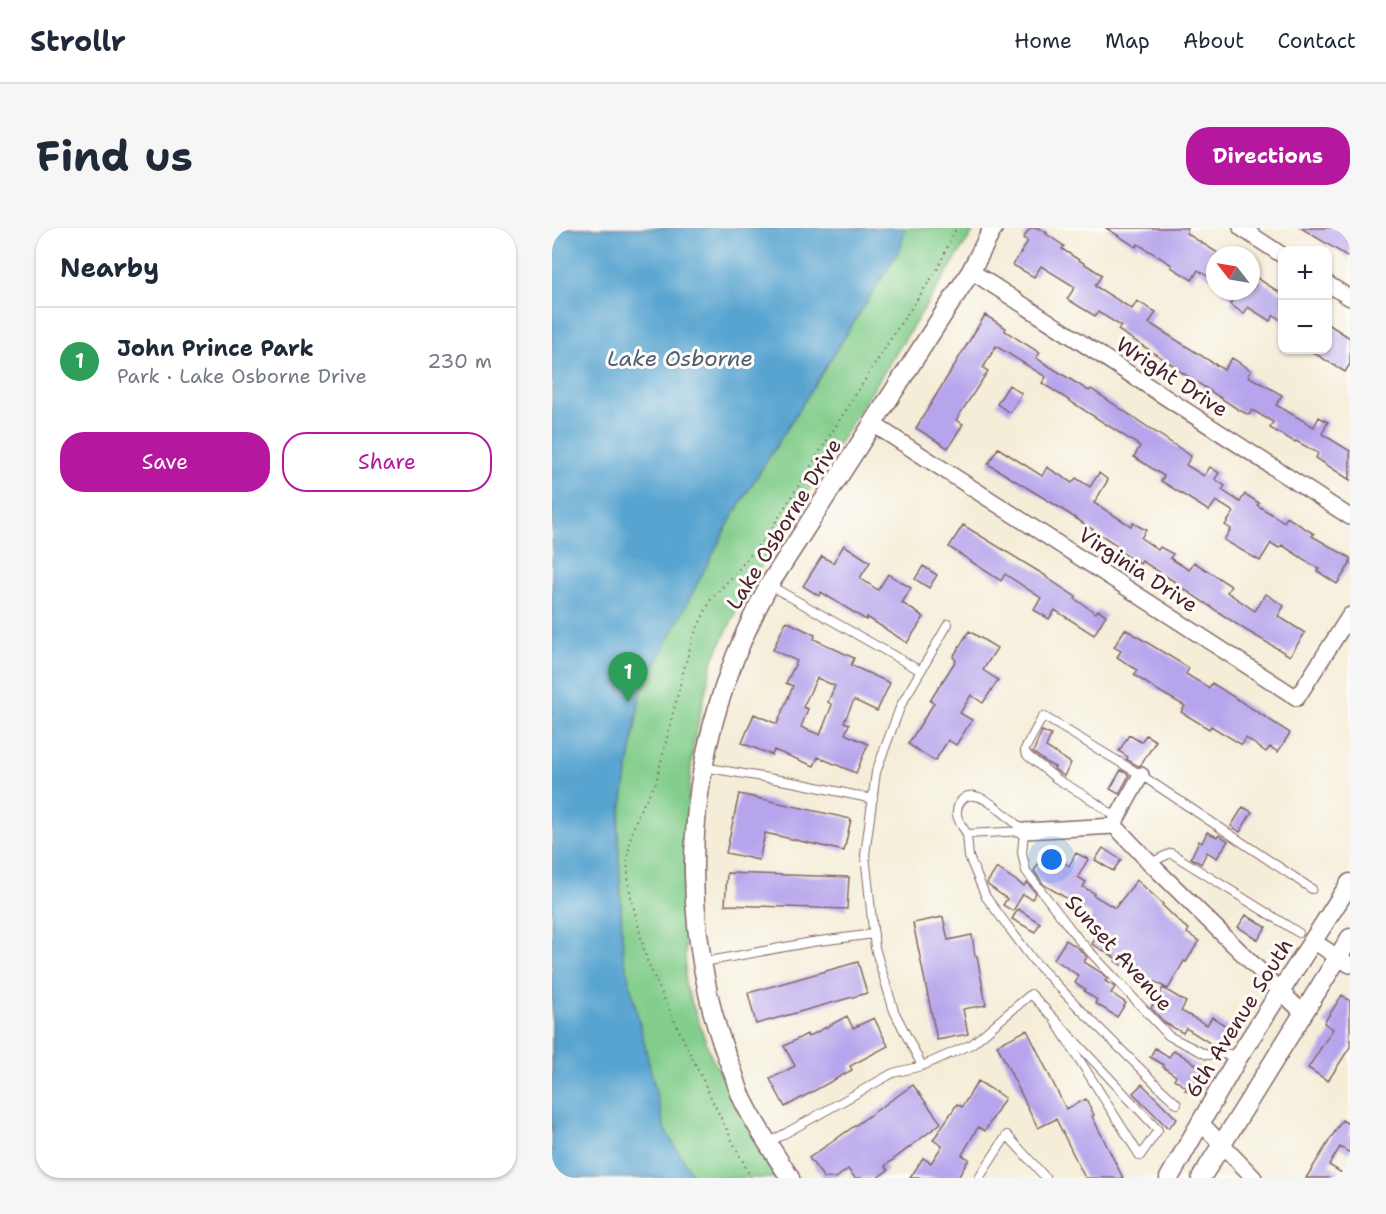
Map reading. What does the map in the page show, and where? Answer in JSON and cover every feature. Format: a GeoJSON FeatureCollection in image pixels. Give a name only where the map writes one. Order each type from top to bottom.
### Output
{"type":"FeatureCollection","features":[{"type":"Feature","properties":{"kind":"street","name":"Lake Osborne Drive"},"geometry":{"type":"LineString","coordinates":[[790,1178],[745,1104],[721,1042],[701,962],[694,886],[695,831],[703,767],[717,707],[733,661],[769,585],[971,271],[993,228]]}},
{"type":"Feature","properties":{"kind":"street"},"geometry":{"type":"LineString","coordinates":[[1240,228],[1278,252]]}},
{"type":"Feature","properties":{"kind":"street","name":"Wright Drive"},"geometry":{"type":"LineString","coordinates":[[971,271],[1350,517]]}},
{"type":"Feature","properties":{"kind":"street"},"geometry":{"type":"LineString","coordinates":[[1332,287],[1350,298]]}},
{"type":"Feature","properties":{"kind":"street","name":"Virginia Drive"},"geometry":{"type":"LineString","coordinates":[[873,424],[1297,698],[1350,615]]}},
{"type":"Feature","properties":{"kind":"street"},"geometry":{"type":"LineString","coordinates":[[1116,822],[1141,775]]}},
{"type":"Feature","properties":{"kind":"street"},"geometry":{"type":"LineString","coordinates":[[1024,831],[1116,822]]}},
{"type":"Feature","properties":{"kind":"street"},"geometry":{"type":"LineString","coordinates":[[1116,822],[1150,863],[1303,1013]]}},
{"type":"Feature","properties":{"kind":"street","name":"6th Avenue South"},"geometry":{"type":"LineString","coordinates":[[1169,1178],[1238,1059],[1281,992],[1306,937],[1350,884]]}},
{"type":"Feature","properties":{"kind":"street"},"geometry":{"type":"LineString","coordinates":[[1306,937],[1344,961]]}},
{"type":"Feature","properties":{"kind":"street"},"geometry":{"type":"LineString","coordinates":[[1201,1178],[1303,1013],[1344,961],[1350,938]]}},
{"type":"Feature","properties":{"kind":"street"},"geometry":{"type":"LineString","coordinates":[[1201,1123],[1254,1178]]}},
{"type":"Feature","properties":{"kind":"lane"},"geometry":{"type":"LineString","coordinates":[[769,585],[921,671]]}},
{"type":"Feature","properties":{"kind":"lane"},"geometry":{"type":"LineString","coordinates":[[922,1066],[894,1011],[875,948],[865,855],[876,772],[901,705],[948,624]]}},
{"type":"Feature","properties":{"kind":"lane"},"geometry":{"type":"LineString","coordinates":[[1116,822],[1092,800],[1057,779],[1025,752],[1043,716],[1141,775],[1312,890]]}},
{"type":"Feature","properties":{"kind":"lane"},"geometry":{"type":"LineString","coordinates":[[703,767],[798,783],[873,799]]}},
{"type":"Feature","properties":{"kind":"lane"},"geometry":{"type":"LineString","coordinates":[[1024,831],[987,800],[976,795],[969,795],[962,800],[956,811],[958,820],[967,834],[969,857],[986,897],[1033,960],[1178,1104]]}},
{"type":"Feature","properties":{"kind":"lane"},"geometry":{"type":"LineString","coordinates":[[967,834],[1024,831]]}},
{"type":"Feature","properties":{"kind":"lane","name":"Sunset Avenue"},"geometry":{"type":"LineString","coordinates":[[1024,831],[1022,853],[1026,871],[1079,940],[1169,1036],[1208,1055],[1230,1054],[1238,1059]]}},
{"type":"Feature","properties":{"kind":"lane"},"geometry":{"type":"LineString","coordinates":[[1150,863],[1171,853],[1306,937]]}},
{"type":"Feature","properties":{"kind":"lane"},"geometry":{"type":"LineString","coordinates":[[701,962],[812,942],[874,934]]}},
{"type":"Feature","properties":{"kind":"lane"},"geometry":{"type":"LineString","coordinates":[[768,1143],[893,1072],[922,1066],[972,1044],[1031,994],[1158,1130],[1140,1156],[1055,1021]]}},
{"type":"Feature","properties":{"kind":"lane"},"geometry":{"type":"LineString","coordinates":[[979,1178],[1007,1135],[1046,1178]]}},
{"type":"Feature","properties":{"kind":"path"},"geometry":{"type":"LineString","coordinates":[[751,1178],[646,958],[629,888],[627,862],[631,835],[639,812],[656,782],[693,637],[711,599],[768,534],[937,270],[956,228]]}},
{"type":"Feature","properties":{"kind":"green space","name":"Lake Osborne"},"geometry":{"type":"Polygon","coordinates":[[[552,228],[975,228],[749,585],[713,659],[693,745],[686,829],[685,984],[711,1056],[776,1178],[552,1178],[552,228]]]}},
{"type":"Feature","properties":{"kind":"water","name":"Lake Osborne"},"geometry":{"type":"Polygon","coordinates":[[[552,228],[905,228],[901,247],[733,515],[641,692],[618,828],[623,954],[665,1130],[694,1178],[552,1178],[552,228]]]}},
{"type":"Feature","properties":{"kind":"building"},"geometry":{"type":"Polygon","coordinates":[[[1030,228],[1038,228],[1047,233],[1064,246],[1062,249],[1102,275],[1095,286],[1132,309],[1137,301],[1156,312],[1149,323],[1224,370],[1232,358],[1251,370],[1248,376],[1282,395],[1276,405],[1314,427],[1319,417],[1328,422],[1322,434],[1350,451],[1350,480],[1316,458],[1318,453],[1270,428],[1273,422],[1252,410],[1249,415],[1239,410],[1118,330],[1121,326],[1098,312],[1095,316],[1067,299],[1075,287],[1041,266],[1034,277],[1013,265],[1028,241],[1023,238],[1030,228]]]}},
{"type":"Feature","properties":{"kind":"building"},"geometry":{"type":"Polygon","coordinates":[[[1106,228],[1188,228],[1186,233],[1207,246],[1206,276],[1198,270],[1192,280],[1138,244],[1136,247],[1106,228]]]}},
{"type":"Feature","properties":{"kind":"building"},"geometry":{"type":"Polygon","coordinates":[[[1301,228],[1350,228],[1350,258],[1301,228]]]}},
{"type":"Feature","properties":{"kind":"building"},"geometry":{"type":"Polygon","coordinates":[[[1260,280],[1278,291],[1278,318],[1274,315],[1270,321],[1248,307],[1244,314],[1230,304],[1232,300],[1260,300],[1260,280]]]}},
{"type":"Feature","properties":{"kind":"building"},"geometry":{"type":"Polygon","coordinates":[[[985,315],[1040,353],[1036,358],[1089,391],[1091,389],[1191,456],[1186,465],[1204,476],[1210,467],[1219,473],[1215,479],[1225,486],[1222,490],[1240,502],[1245,494],[1259,503],[1257,505],[1284,522],[1287,517],[1314,534],[1312,536],[1350,558],[1350,564],[1337,584],[1317,571],[1319,569],[1282,545],[1279,548],[1271,543],[1260,561],[1224,540],[1231,529],[1225,525],[1234,512],[1216,501],[1209,511],[1161,481],[1164,476],[1134,457],[1140,446],[1042,383],[1046,377],[996,346],[983,368],[988,371],[956,420],[963,424],[948,448],[916,428],[985,315]]]}},
{"type":"Feature","properties":{"kind":"building"},"geometry":{"type":"Polygon","coordinates":[[[1332,327],[1350,338],[1350,364],[1345,372],[1316,354],[1332,354],[1332,327]]]}},
{"type":"Feature","properties":{"kind":"building"},"geometry":{"type":"Polygon","coordinates":[[[1009,385],[1022,394],[1010,413],[997,404],[1009,385]]]}},
{"type":"Feature","properties":{"kind":"building"},"geometry":{"type":"Polygon","coordinates":[[[998,448],[1042,476],[1047,467],[1072,483],[1076,478],[1090,487],[1099,473],[1108,480],[1094,503],[1131,526],[1133,523],[1146,530],[1141,538],[1158,550],[1160,547],[1173,554],[1170,558],[1189,570],[1194,562],[1231,586],[1227,592],[1255,611],[1266,594],[1284,606],[1278,616],[1305,633],[1290,656],[1244,629],[1142,561],[1140,564],[1116,549],[1118,546],[988,464],[998,448]]]}},
{"type":"Feature","properties":{"kind":"building"},"geometry":{"type":"Polygon","coordinates":[[[963,525],[1046,576],[1096,613],[1098,610],[1106,615],[1094,635],[1055,610],[1049,619],[1034,610],[1041,598],[1005,574],[1001,581],[949,547],[963,525]]]}},
{"type":"Feature","properties":{"kind":"building"},"geometry":{"type":"Polygon","coordinates":[[[844,545],[870,562],[860,578],[878,590],[888,574],[911,588],[902,603],[924,617],[907,643],[867,617],[866,620],[821,592],[819,596],[803,586],[822,556],[833,563],[844,545]]]}},
{"type":"Feature","properties":{"kind":"building"},"geometry":{"type":"Polygon","coordinates":[[[923,566],[937,575],[929,588],[915,579],[923,566]]]}},
{"type":"Feature","properties":{"kind":"building"},"geometry":{"type":"Polygon","coordinates":[[[786,621],[815,635],[814,639],[854,658],[851,665],[890,683],[877,711],[854,700],[844,722],[849,724],[845,734],[868,744],[856,773],[818,757],[814,766],[774,750],[772,755],[742,743],[754,714],[777,724],[793,686],[786,683],[797,661],[773,650],[786,621]],[[817,678],[803,707],[808,709],[801,727],[820,735],[832,705],[828,702],[835,686],[817,678]]]}},
{"type":"Feature","properties":{"kind":"building"},"geometry":{"type":"Polygon","coordinates":[[[1125,629],[1189,668],[1186,674],[1209,688],[1212,683],[1290,733],[1278,752],[1270,747],[1266,752],[1246,738],[1242,745],[1211,726],[1209,729],[1181,712],[1185,706],[1134,675],[1137,670],[1117,657],[1121,651],[1114,647],[1125,629]]]}},
{"type":"Feature","properties":{"kind":"building"},"geometry":{"type":"Polygon","coordinates":[[[969,631],[997,648],[983,670],[998,680],[983,703],[971,695],[960,713],[972,720],[956,745],[948,740],[935,761],[908,744],[934,703],[930,701],[956,660],[953,657],[969,631]]]}},
{"type":"Feature","properties":{"kind":"building"},"geometry":{"type":"Polygon","coordinates":[[[1042,731],[1051,735],[1046,747],[1071,763],[1064,776],[1033,752],[1042,731]]]}},
{"type":"Feature","properties":{"kind":"building"},"geometry":{"type":"Polygon","coordinates":[[[1129,735],[1141,742],[1146,735],[1156,741],[1141,765],[1138,766],[1126,759],[1128,757],[1119,751],[1129,735]]]}},
{"type":"Feature","properties":{"kind":"building"},"geometry":{"type":"Polygon","coordinates":[[[1121,770],[1129,775],[1119,794],[1110,789],[1121,770]]]}},
{"type":"Feature","properties":{"kind":"building"},"geometry":{"type":"Polygon","coordinates":[[[739,794],[851,819],[844,851],[765,833],[759,860],[726,853],[739,794]]]}},
{"type":"Feature","properties":{"kind":"building"},"geometry":{"type":"Polygon","coordinates":[[[1243,807],[1252,812],[1240,832],[1231,826],[1243,807]]]}},
{"type":"Feature","properties":{"kind":"building"},"geometry":{"type":"Polygon","coordinates":[[[1207,832],[1217,837],[1219,835],[1228,841],[1217,858],[1207,852],[1201,864],[1191,858],[1199,841],[1202,843],[1207,832]]]}},
{"type":"Feature","properties":{"kind":"building"},"geometry":{"type":"Polygon","coordinates":[[[1103,848],[1121,860],[1113,871],[1095,860],[1103,848]]]}},
{"type":"Feature","properties":{"kind":"building"},"geometry":{"type":"Polygon","coordinates":[[[1045,853],[1069,866],[1076,853],[1088,859],[1078,877],[1086,882],[1083,887],[1115,908],[1137,880],[1189,929],[1187,933],[1199,941],[1168,989],[1138,973],[1137,975],[1115,961],[1117,959],[1092,944],[1097,935],[1084,928],[1092,915],[1066,901],[1068,899],[1044,885],[1034,871],[1045,853]]]}},
{"type":"Feature","properties":{"kind":"building"},"geometry":{"type":"Polygon","coordinates":[[[997,868],[1024,886],[1027,882],[1036,893],[1032,899],[1023,894],[1013,911],[1003,905],[1007,899],[987,883],[997,868]]]}},
{"type":"Feature","properties":{"kind":"building"},"geometry":{"type":"Polygon","coordinates":[[[727,873],[849,877],[847,909],[725,905],[727,873]]]}},
{"type":"Feature","properties":{"kind":"building"},"geometry":{"type":"Polygon","coordinates":[[[1018,909],[1040,923],[1035,932],[1012,919],[1018,909]]]}},
{"type":"Feature","properties":{"kind":"building"},"geometry":{"type":"Polygon","coordinates":[[[1246,915],[1266,927],[1258,940],[1238,927],[1246,915]]]}},
{"type":"Feature","properties":{"kind":"building"},"geometry":{"type":"Polygon","coordinates":[[[943,917],[948,940],[972,935],[986,1005],[963,1009],[968,1034],[937,1040],[913,923],[943,917]]]}},
{"type":"Feature","properties":{"kind":"building"},"geometry":{"type":"Polygon","coordinates":[[[1066,940],[1087,957],[1084,962],[1102,973],[1107,979],[1105,981],[1115,987],[1111,993],[1126,1003],[1117,1017],[1095,1003],[1097,1000],[1075,983],[1079,976],[1054,959],[1066,940]]]}},
{"type":"Feature","properties":{"kind":"building"},"geometry":{"type":"Polygon","coordinates":[[[858,962],[867,993],[756,1024],[748,993],[858,962]]]}},
{"type":"Feature","properties":{"kind":"building"},"geometry":{"type":"Polygon","coordinates":[[[1163,988],[1186,1002],[1181,1011],[1207,1025],[1212,1017],[1228,1027],[1216,1047],[1186,1028],[1183,1033],[1165,1023],[1151,1008],[1163,988]]]}},
{"type":"Feature","properties":{"kind":"building"},"geometry":{"type":"Polygon","coordinates":[[[1342,995],[1350,1001],[1350,1047],[1328,1081],[1308,1068],[1333,1029],[1324,1023],[1342,995]]]}},
{"type":"Feature","properties":{"kind":"building"},"geometry":{"type":"Polygon","coordinates":[[[847,1016],[853,1028],[874,1018],[888,1046],[850,1066],[852,1070],[785,1107],[770,1079],[795,1066],[784,1046],[807,1034],[808,1037],[847,1016]]]}},
{"type":"Feature","properties":{"kind":"building"},"geometry":{"type":"Polygon","coordinates":[[[1027,1030],[1066,1109],[1086,1099],[1123,1178],[1085,1178],[1056,1119],[1038,1128],[997,1045],[1027,1030]]]}},
{"type":"Feature","properties":{"kind":"building"},"geometry":{"type":"Polygon","coordinates":[[[1155,1048],[1169,1057],[1174,1050],[1206,1071],[1199,1082],[1204,1086],[1197,1097],[1185,1090],[1187,1088],[1174,1079],[1176,1076],[1163,1067],[1164,1065],[1150,1057],[1155,1048]]]}},
{"type":"Feature","properties":{"kind":"building"},"geometry":{"type":"Polygon","coordinates":[[[978,1081],[1005,1098],[985,1131],[978,1127],[962,1155],[969,1159],[958,1178],[910,1178],[923,1158],[931,1163],[942,1146],[933,1140],[957,1104],[962,1107],[978,1081]]]}},
{"type":"Feature","properties":{"kind":"building"},"geometry":{"type":"Polygon","coordinates":[[[1142,1084],[1177,1119],[1168,1128],[1133,1093],[1142,1084]]]}},
{"type":"Feature","properties":{"kind":"building"},"geometry":{"type":"Polygon","coordinates":[[[913,1085],[941,1123],[885,1166],[888,1170],[877,1178],[855,1178],[848,1169],[836,1178],[824,1178],[809,1158],[913,1085]]]}},
{"type":"Feature","properties":{"kind":"building"},"geometry":{"type":"Polygon","coordinates":[[[1342,1120],[1350,1125],[1350,1153],[1340,1147],[1329,1165],[1350,1178],[1306,1178],[1342,1120]]]}},
{"type":"Feature","properties":{"kind":"place","name":"John Prince Park"},"geometry":{"type":"Point","coordinates":[628,702]}}]}
